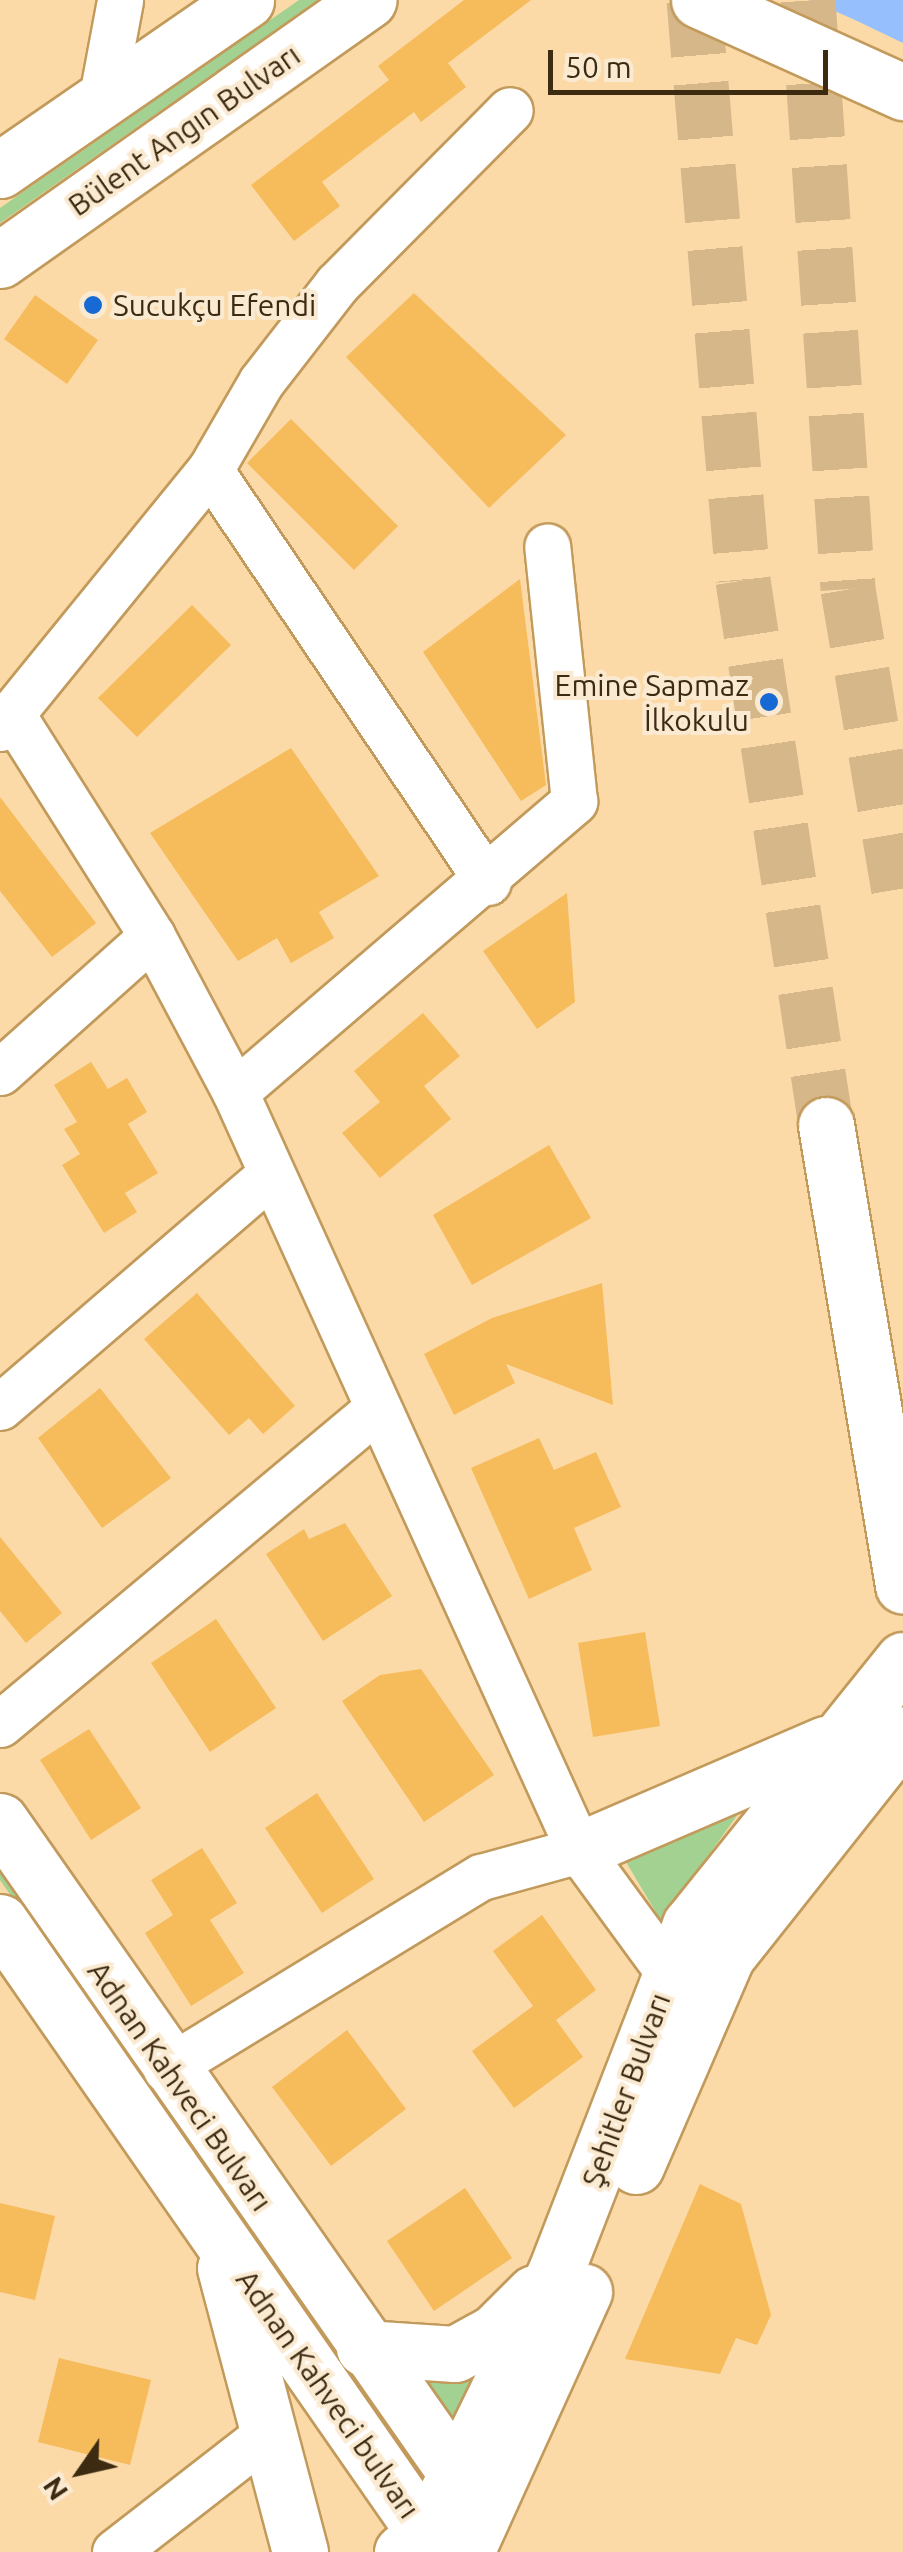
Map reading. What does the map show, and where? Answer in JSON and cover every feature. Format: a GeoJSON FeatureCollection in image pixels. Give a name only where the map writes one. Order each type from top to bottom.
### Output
{"type":"FeatureCollection","features":[{"type":"Feature","properties":{"kind":"main road"},"geometry":{"type":"LineString","coordinates":[[0,170],[246,0]]}},
{"type":"Feature","properties":{"kind":"main road","name":"Bülent Angın Bulvarı"},"geometry":{"type":"LineString","coordinates":[[0,260],[369,0]]}},
{"type":"Feature","properties":{"kind":"main road"},"geometry":{"type":"LineString","coordinates":[[699,0],[903,92]]}},
{"type":"Feature","properties":{"kind":"main road"},"geometry":{"type":"LineString","coordinates":[[826,1125],[903,1586]]}},
{"type":"Feature","properties":{"kind":"main road","name":"Şehitler Bulvarı"},"geometry":{"type":"LineString","coordinates":[[446,2530],[555,2274],[690,1925],[832,1741],[903,1660]]}},
{"type":"Feature","properties":{"kind":"main road","name":"Şehitler Bulvarı"},"geometry":{"type":"LineString","coordinates":[[446,2530],[727,1956],[835,1814],[903,1734]]}},
{"type":"Feature","properties":{"kind":"main road"},"geometry":{"type":"LineString","coordinates":[[579,1850],[832,1741]]}},
{"type":"Feature","properties":{"kind":"main road","name":"Adnan Kahveci Bulvarı"},"geometry":{"type":"LineString","coordinates":[[0,1822],[166,2069],[364,2348]]}},
{"type":"Feature","properties":{"kind":"main road","name":"Adnan Kahveci Bulvarı"},"geometry":{"type":"LineString","coordinates":[[0,1922],[216,2236]]}},
{"type":"Feature","properties":{"kind":"main road"},"geometry":{"type":"LineString","coordinates":[[216,2236],[300,2552]]}},
{"type":"Feature","properties":{"kind":"main road","name":"Adnan Kahveci bulvarı"},"geometry":{"type":"LineString","coordinates":[[216,2236],[446,2530]]}},
{"type":"Feature","properties":{"kind":"main road"},"geometry":{"type":"LineString","coordinates":[[364,2348],[455,2354],[496,2332],[555,2274]]}},
{"type":"Feature","properties":{"kind":"main road","name":"Adnan Kahveci bulvarı"},"geometry":{"type":"LineString","coordinates":[[364,2348],[446,2530]]}},
{"type":"Feature","properties":{"kind":"street"},"geometry":{"type":"LineString","coordinates":[[100,102],[120,0]]}},
{"type":"Feature","properties":{"kind":"street"},"geometry":{"type":"LineString","coordinates":[[510,110],[338,284],[261,382],[210,470],[6,722],[152,936],[234,1092],[375,1410],[579,1850],[669,1973]]}},
{"type":"Feature","properties":{"kind":"street"},"geometry":{"type":"LineString","coordinates":[[210,470],[488,882]]}},
{"type":"Feature","properties":{"kind":"street"},"geometry":{"type":"LineString","coordinates":[[234,1092],[488,882],[574,801],[548,546]]}},
{"type":"Feature","properties":{"kind":"street"},"geometry":{"type":"LineString","coordinates":[[0,1072],[152,936]]}},
{"type":"Feature","properties":{"kind":"street"},"geometry":{"type":"LineString","coordinates":[[0,1407],[271,1174]]}},
{"type":"Feature","properties":{"kind":"street"},"geometry":{"type":"LineString","coordinates":[[0,1724],[375,1410]]}},
{"type":"Feature","properties":{"kind":"street"},"geometry":{"type":"LineString","coordinates":[[166,2069],[481,1877],[579,1850]]}},
{"type":"Feature","properties":{"kind":"street"},"geometry":{"type":"LineString","coordinates":[[115,2552],[244,2444],[267,2434]]}},
{"type":"Feature","properties":{"kind":"green space"},"geometry":{"type":"Polygon","coordinates":[[[299,0],[319,0],[0,223],[0,208],[299,0]]]}},
{"type":"Feature","properties":{"kind":"green space"},"geometry":{"type":"Polygon","coordinates":[[[754,1792],[661,1921],[619,1850],[754,1792]]]}},
{"type":"Feature","properties":{"kind":"green space"},"geometry":{"type":"Polygon","coordinates":[[[0,1864],[417,2461],[406,2472],[0,1880],[0,1864]]]}},
{"type":"Feature","properties":{"kind":"green space"},"geometry":{"type":"Polygon","coordinates":[[[501,2346],[459,2436],[408,2369],[501,2346]]]}},
{"type":"Feature","properties":{"kind":"water"},"geometry":{"type":"Polygon","coordinates":[[[810,0],[903,0],[903,43],[855,20],[810,0]]]}},
{"type":"Feature","properties":{"kind":"building"},"geometry":{"type":"Polygon","coordinates":[[[464,0],[531,0],[448,63],[466,87],[421,122],[414,112],[322,182],[340,206],[294,241],[251,185],[389,80],[378,66],[464,0]]]}},
{"type":"Feature","properties":{"kind":"building"},"geometry":{"type":"Polygon","coordinates":[[[414,293],[566,435],[489,508],[346,357],[414,293]]]}},
{"type":"Feature","properties":{"kind":"building"},"geometry":{"type":"Polygon","coordinates":[[[35,295],[98,340],[67,384],[4,339],[35,295]]]}},
{"type":"Feature","properties":{"kind":"building"},"geometry":{"type":"Polygon","coordinates":[[[291,419],[398,526],[354,570],[247,463],[291,419]]]}},
{"type":"Feature","properties":{"kind":"building"},"geometry":{"type":"Polygon","coordinates":[[[520,579],[546,785],[521,801],[423,652],[520,579]]]}},
{"type":"Feature","properties":{"kind":"building"},"geometry":{"type":"Polygon","coordinates":[[[192,605],[231,645],[137,737],[98,698],[192,605]]]}},
{"type":"Feature","properties":{"kind":"building"},"geometry":{"type":"Polygon","coordinates":[[[291,748],[379,876],[319,912],[334,938],[291,963],[277,938],[238,961],[150,833],[291,748]]]}},
{"type":"Feature","properties":{"kind":"building"},"geometry":{"type":"Polygon","coordinates":[[[0,797],[96,923],[52,957],[0,891],[0,797]]]}},
{"type":"Feature","properties":{"kind":"building"},"geometry":{"type":"Polygon","coordinates":[[[567,893],[575,1002],[537,1029],[483,951],[567,893]]]}},
{"type":"Feature","properties":{"kind":"building"},"geometry":{"type":"Polygon","coordinates":[[[423,1013],[460,1056],[424,1086],[451,1119],[380,1178],[342,1133],[380,1102],[354,1071],[423,1013]]]}},
{"type":"Feature","properties":{"kind":"building"},"geometry":{"type":"Polygon","coordinates":[[[91,1062],[108,1089],[127,1078],[147,1112],[128,1124],[158,1173],[125,1193],[137,1212],[104,1233],[62,1165],[80,1154],[64,1129],[77,1122],[54,1085],[91,1062]]]}},
{"type":"Feature","properties":{"kind":"building"},"geometry":{"type":"Polygon","coordinates":[[[549,1145],[591,1218],[472,1285],[433,1215],[549,1145]]]}},
{"type":"Feature","properties":{"kind":"building"},"geometry":{"type":"Polygon","coordinates":[[[602,1283],[613,1405],[506,1364],[515,1383],[454,1415],[424,1354],[492,1318],[602,1283]]]}},
{"type":"Feature","properties":{"kind":"building"},"geometry":{"type":"Polygon","coordinates":[[[197,1293],[295,1406],[263,1434],[249,1418],[229,1435],[144,1339],[197,1293]]]}},
{"type":"Feature","properties":{"kind":"building"},"geometry":{"type":"Polygon","coordinates":[[[100,1388],[171,1478],[102,1528],[38,1438],[100,1388]]]}},
{"type":"Feature","properties":{"kind":"building"},"geometry":{"type":"Polygon","coordinates":[[[539,1438],[554,1470],[596,1452],[621,1507],[574,1528],[592,1570],[529,1599],[471,1468],[539,1438]]]}},
{"type":"Feature","properties":{"kind":"building"},"geometry":{"type":"Polygon","coordinates":[[[345,1523],[392,1596],[323,1641],[266,1554],[304,1529],[309,1539],[345,1523]]]}},
{"type":"Feature","properties":{"kind":"building"},"geometry":{"type":"Polygon","coordinates":[[[0,1537],[62,1613],[26,1643],[0,1611],[0,1537]]]}},
{"type":"Feature","properties":{"kind":"building"},"geometry":{"type":"Polygon","coordinates":[[[216,1619],[276,1708],[210,1752],[151,1663],[216,1619]]]}},
{"type":"Feature","properties":{"kind":"building"},"geometry":{"type":"Polygon","coordinates":[[[645,1632],[660,1726],[593,1737],[578,1643],[645,1632]]]}},
{"type":"Feature","properties":{"kind":"building"},"geometry":{"type":"Polygon","coordinates":[[[421,1669],[494,1775],[424,1822],[342,1701],[380,1675],[421,1669]]]}},
{"type":"Feature","properties":{"kind":"building"},"geometry":{"type":"Polygon","coordinates":[[[89,1729],[141,1808],[91,1840],[40,1760],[89,1729]]]}},
{"type":"Feature","properties":{"kind":"building"},"geometry":{"type":"Polygon","coordinates":[[[317,1793],[374,1879],[322,1913],[265,1828],[317,1793]]]}},
{"type":"Feature","properties":{"kind":"building"},"geometry":{"type":"Polygon","coordinates":[[[202,1848],[237,1903],[210,1920],[244,1973],[191,2006],[145,1933],[173,1915],[151,1880],[202,1848]]]}},
{"type":"Feature","properties":{"kind":"building"},"geometry":{"type":"Polygon","coordinates":[[[542,1915],[596,1990],[556,2020],[583,2057],[514,2108],[472,2051],[533,2006],[493,1951],[542,1915]]]}},
{"type":"Feature","properties":{"kind":"building"},"geometry":{"type":"Polygon","coordinates":[[[347,2030],[406,2109],[331,2166],[272,2087],[347,2030]]]}},
{"type":"Feature","properties":{"kind":"building"},"geometry":{"type":"Polygon","coordinates":[[[700,2184],[741,2204],[771,2315],[757,2345],[736,2338],[720,2374],[625,2359],[700,2184]]]}},
{"type":"Feature","properties":{"kind":"building"},"geometry":{"type":"Polygon","coordinates":[[[465,2188],[512,2258],[434,2311],[387,2241],[465,2188]]]}},
{"type":"Feature","properties":{"kind":"building"},"geometry":{"type":"Polygon","coordinates":[[[0,2203],[55,2216],[35,2300],[0,2292],[0,2203]]]}},
{"type":"Feature","properties":{"kind":"building"},"geometry":{"type":"Polygon","coordinates":[[[59,2358],[151,2380],[130,2465],[38,2442],[59,2358]]]}},
{"type":"Feature","properties":{"kind":"tunnel"},"geometry":{"type":"LineString","coordinates":[[694,0],[743,580],[826,1125]]}},
{"type":"Feature","properties":{"kind":"tunnel"},"geometry":{"type":"LineString","coordinates":[[808,0],[848,589],[903,914]]}},
{"type":"Feature","properties":{"kind":"place","name":"Sucukçu Efendi"},"geometry":{"type":"Point","coordinates":[93,305]}},
{"type":"Feature","properties":{"kind":"place","name":"Emine Sapmaz İlkokulu"},"geometry":{"type":"Point","coordinates":[769,702]}}]}
